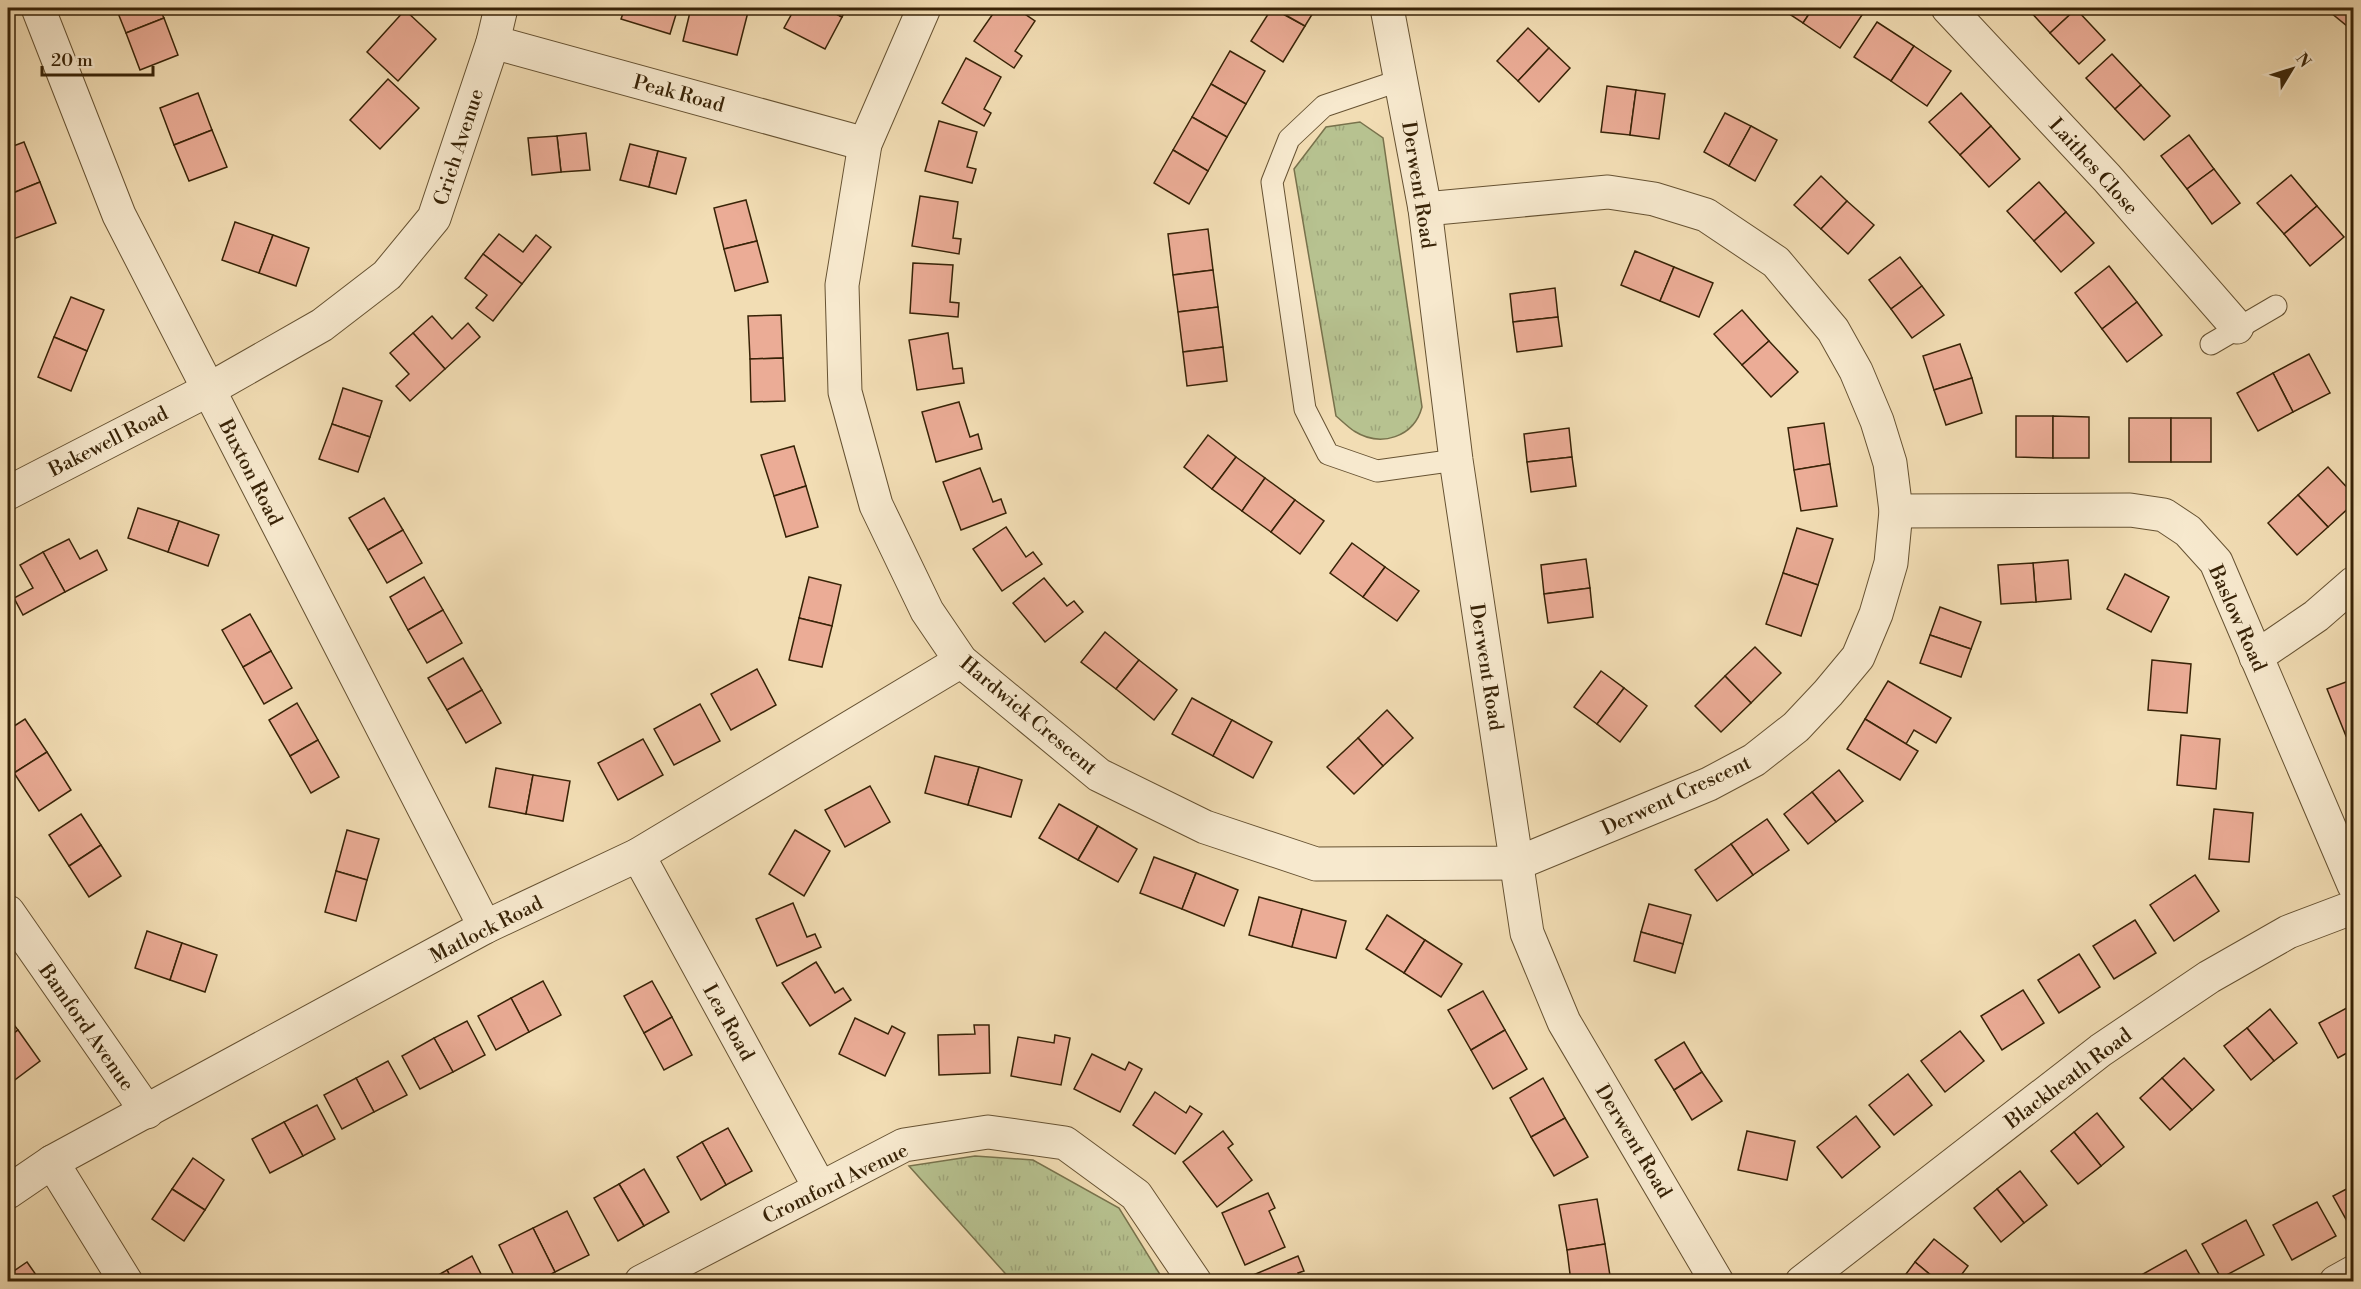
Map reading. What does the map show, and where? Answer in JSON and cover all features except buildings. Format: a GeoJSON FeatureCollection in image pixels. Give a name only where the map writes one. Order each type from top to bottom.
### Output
{"type":"FeatureCollection","features":[{"type":"Feature","properties":{"kind":"street","name":"Buxton Road"},"geometry":{"type":"LineString","coordinates":[[38,8],[119,214],[485,927]]}},
{"type":"Feature","properties":{"kind":"street","name":"Crich Avenue"},"geometry":{"type":"LineString","coordinates":[[208,390],[322,325],[387,275],[434,218],[493,42],[501,8]]}},
{"type":"Feature","properties":{"kind":"street","name":"Hardwick Crescent"},"geometry":{"type":"LineString","coordinates":[[924,8],[865,144],[842,285],[845,392],[876,505],[927,611],[961,661],[1099,775],[1205,827],[1316,864],[1518,863]]}},
{"type":"Feature","properties":{"kind":"street","name":"Derwent Road"},"geometry":{"type":"LineString","coordinates":[[1387,8],[1425,208],[1456,459],[1527,933],[1564,1022],[1717,1281]]}},
{"type":"Feature","properties":{"kind":"street","name":"Laithes Close"},"geometry":{"type":"LineString","coordinates":[[1948,8],[2107,178],[2224,336]]}},
{"type":"Feature","properties":{"kind":"street","name":"Peak Road"},"geometry":{"type":"LineString","coordinates":[[493,42],[865,144]]}},
{"type":"Feature","properties":{"kind":"street","name":"Derwent Crescent"},"geometry":{"type":"LineString","coordinates":[[1425,208],[1608,192],[1654,199],[1706,215],[1742,237],[1776,262],[1833,330],[1856,371],[1877,422],[1890,463],[1896,511],[1891,563],[1876,614],[1858,657],[1796,727],[1754,760],[1709,784],[1518,863]]}},
{"type":"Feature","properties":{"kind":"street","name":"Bakewell Road"},"geometry":{"type":"LineString","coordinates":[[8,493],[208,390]]}},
{"type":"Feature","properties":{"kind":"street","name":"Baslow Road"},"geometry":{"type":"LineString","coordinates":[[1896,511],[2130,510],[2164,515],[2188,531],[2216,562],[2354,885]]}},
{"type":"Feature","properties":{"kind":"street"},"geometry":{"type":"LineString","coordinates":[[2256,657],[2316,616],[2354,583]]}},
{"type":"Feature","properties":{"kind":"street","name":"Matlock Road"},"geometry":{"type":"LineString","coordinates":[[8,1192],[52,1162],[485,927],[638,855],[961,661]]}},
{"type":"Feature","properties":{"kind":"street","name":"Lea Road"},"geometry":{"type":"LineString","coordinates":[[638,855],[820,1188]]}},
{"type":"Feature","properties":{"kind":"street","name":"Blackheath Road"},"geometry":{"type":"LineString","coordinates":[[1802,1281],[2101,1050],[2209,977],[2278,938],[2354,907]]}},
{"type":"Feature","properties":{"kind":"street","name":"Bamford Avenue"},"geometry":{"type":"LineString","coordinates":[[8,912],[147,1112]]}},
{"type":"Feature","properties":{"kind":"street","name":"Cromford Avenue"},"geometry":{"type":"LineString","coordinates":[[641,1281],[904,1145],[988,1132],[1065,1143],[1136,1195],[1195,1281]]}},
{"type":"Feature","properties":{"kind":"street"},"geometry":{"type":"LineString","coordinates":[[52,1162],[126,1281]]}},
{"type":"Feature","properties":{"kind":"street"},"geometry":{"type":"LineString","coordinates":[[2336,1281],[2354,1272]]}},
{"type":"Feature","properties":{"kind":"lane"},"geometry":{"type":"LineString","coordinates":[[1401,80],[1324,106],[1289,139],[1272,182],[1305,409],[1328,454],[1377,471],[1456,459]]}},
{"type":"Feature","properties":{"kind":"lane"},"geometry":{"type":"LineString","coordinates":[[2224,336],[2276,306]]}},
{"type":"Feature","properties":{"kind":"green space"},"geometry":{"type":"Polygon","coordinates":[[[1360,122],[1383,138],[1422,407],[1412,426],[1395,437],[1385,439],[1364,436],[1336,416],[1294,169],[1326,127],[1360,122]]]}},
{"type":"Feature","properties":{"kind":"green space"},"geometry":{"type":"Polygon","coordinates":[[[975,1156],[1033,1160],[1119,1208],[1164,1281],[1012,1281],[909,1166],[975,1156]]]}}]}
